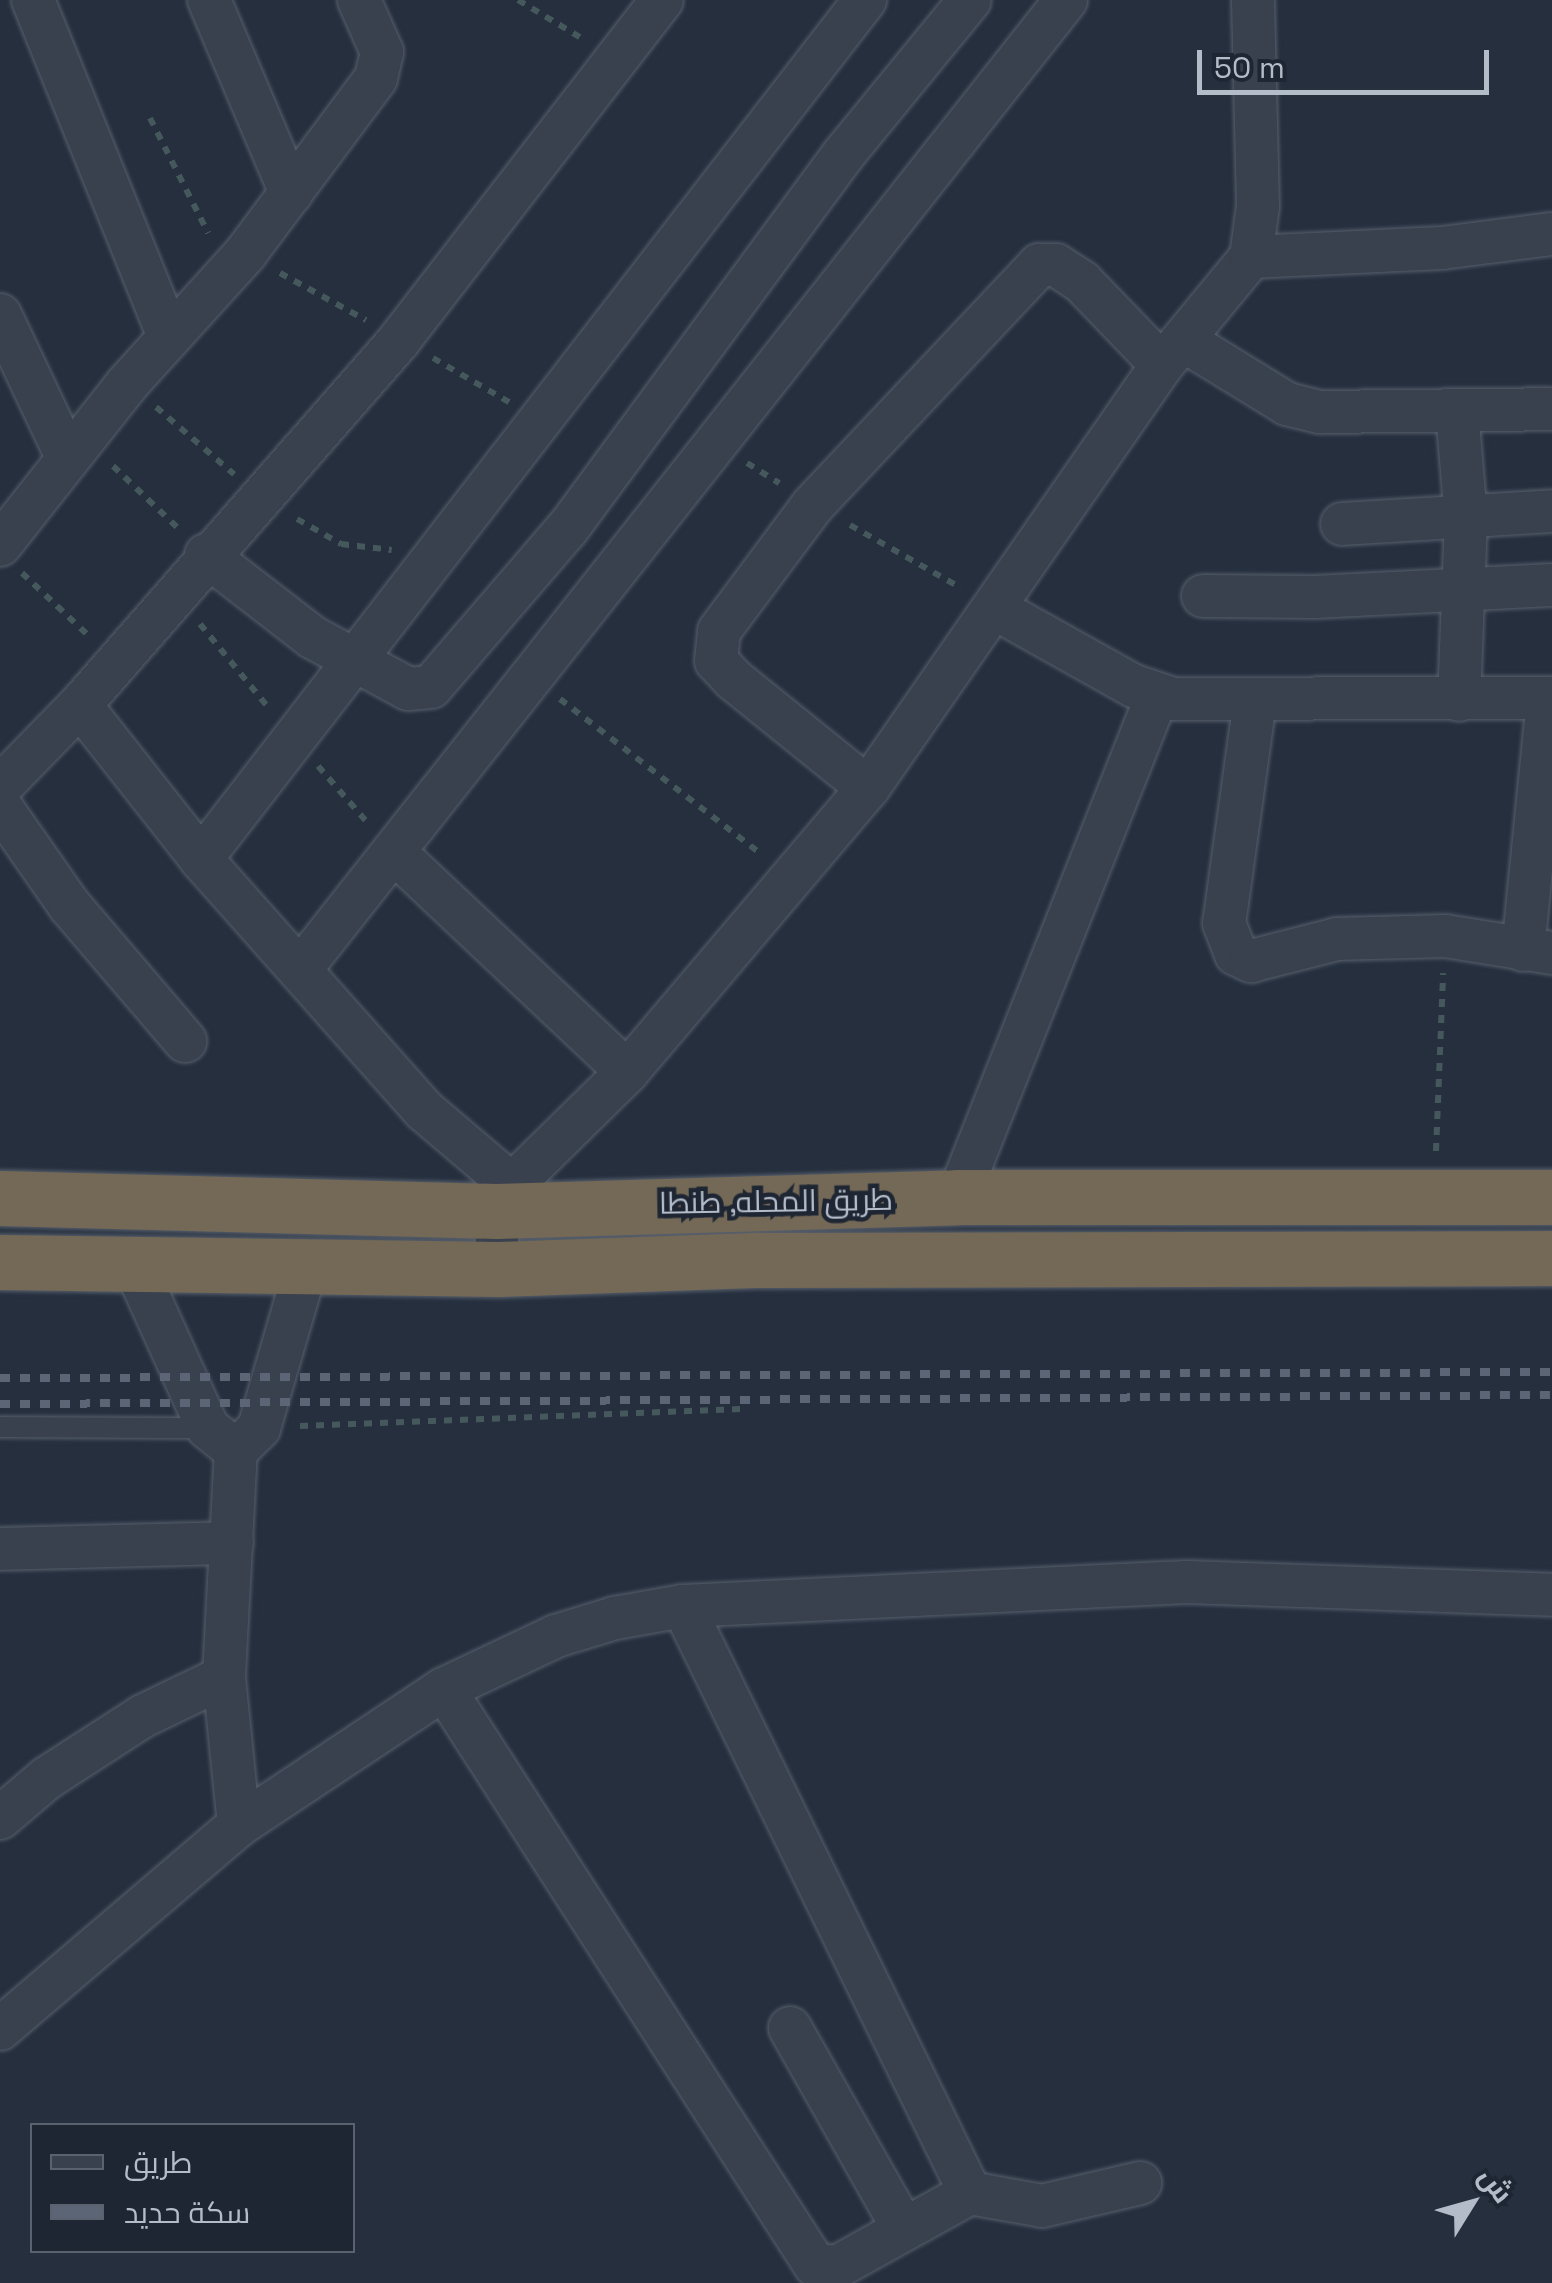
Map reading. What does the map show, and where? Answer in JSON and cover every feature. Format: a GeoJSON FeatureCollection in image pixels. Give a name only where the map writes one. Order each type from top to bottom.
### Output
{"type":"FeatureCollection","features":[{"type":"Feature","properties":{"kind":"highway","name":"طريق المحله, طنطا"},"geometry":{"type":"LineString","coordinates":[[0,1198],[1552,1197]]}},
{"type":"Feature","properties":{"kind":"highway","name":"طريق المحله, طنطا"},"geometry":{"type":"LineString","coordinates":[[0,1262],[132,1260],[498,1269],[761,1260],[1552,1258]]}},
{"type":"Feature","properties":{"kind":"street"},"geometry":{"type":"LineString","coordinates":[[33,0],[169,337]]}},
{"type":"Feature","properties":{"kind":"street"},"geometry":{"type":"LineString","coordinates":[[210,0],[290,193]]}},
{"type":"Feature","properties":{"kind":"street"},"geometry":{"type":"LineString","coordinates":[[7,556],[76,449],[127,384],[237,263],[376,78],[382,52],[360,0]]}},
{"type":"Feature","properties":{"kind":"street"},"geometry":{"type":"LineString","coordinates":[[0,787],[80,705],[206,554],[400,338],[662,0]]}},
{"type":"Feature","properties":{"kind":"street"},"geometry":{"type":"LineString","coordinates":[[201,859],[433,555],[544,422],[865,0]]}},
{"type":"Feature","properties":{"kind":"street"},"geometry":{"type":"LineString","coordinates":[[206,554],[312,637],[354,660],[408,689],[440,680],[568,528],[843,155],[970,0]]}},
{"type":"Feature","properties":{"kind":"street"},"geometry":{"type":"LineString","coordinates":[[303,966],[528,675],[719,445],[1066,0]]}},
{"type":"Feature","properties":{"kind":"street"},"geometry":{"type":"LineString","coordinates":[[498,1269],[504,1198],[626,1072],[868,788],[1172,352],[1251,257],[1258,206],[1253,0]]}},
{"type":"Feature","properties":{"kind":"street"},"geometry":{"type":"LineString","coordinates":[[1251,257],[1442,248],[1552,234]]}},
{"type":"Feature","properties":{"kind":"street"},"geometry":{"type":"LineString","coordinates":[[868,788],[716,662],[720,631],[814,505],[1039,266],[1056,265],[1172,352],[1287,404],[1320,412],[1552,409]]}},
{"type":"Feature","properties":{"kind":"street"},"geometry":{"type":"LineString","coordinates":[[0,315],[76,449]]}},
{"type":"Feature","properties":{"kind":"street"},"geometry":{"type":"LineString","coordinates":[[1458,411],[1466,519],[1459,700]]}},
{"type":"Feature","properties":{"kind":"street"},"geometry":{"type":"LineString","coordinates":[[1342,524],[1466,519],[1552,510]]}},
{"type":"Feature","properties":{"kind":"street"},"geometry":{"type":"LineString","coordinates":[[1202,596],[1315,597],[1465,586],[1552,585]]}},
{"type":"Feature","properties":{"kind":"street"},"geometry":{"type":"LineString","coordinates":[[996,609],[1158,696],[1255,701],[1550,698],[1538,952],[1445,936],[1348,938],[1252,961],[1236,954],[1224,924],[1255,701]]}},
{"type":"Feature","properties":{"kind":"street"},"geometry":{"type":"LineString","coordinates":[[958,1197],[1158,696]]}},
{"type":"Feature","properties":{"kind":"street"},"geometry":{"type":"LineString","coordinates":[[80,705],[201,859],[303,966],[504,1198]]}},
{"type":"Feature","properties":{"kind":"street"},"geometry":{"type":"LineString","coordinates":[[0,806],[69,905],[185,1040]]}},
{"type":"Feature","properties":{"kind":"street"},"geometry":{"type":"LineString","coordinates":[[394,853],[626,1072]]}},
{"type":"Feature","properties":{"kind":"street"},"geometry":{"type":"LineString","coordinates":[[132,1260],[234,1435]]}},
{"type":"Feature","properties":{"kind":"street"},"geometry":{"type":"LineString","coordinates":[[239,1825],[224,1697],[234,1435],[306,1267]]}},
{"type":"Feature","properties":{"kind":"street"},"geometry":{"type":"LineString","coordinates":[[0,1549],[232,1544]]}},
{"type":"Feature","properties":{"kind":"street"},"geometry":{"type":"LineString","coordinates":[[0,2030],[239,1825],[444,1689],[556,1636],[683,1606],[1203,1582],[1552,1595]]}},
{"type":"Feature","properties":{"kind":"street"},"geometry":{"type":"LineString","coordinates":[[683,1606],[970,2193]]}},
{"type":"Feature","properties":{"kind":"street"},"geometry":{"type":"LineString","coordinates":[[444,1689],[810,2260],[831,2270],[902,2226],[970,2193],[1042,2206],[1140,2183]]}},
{"type":"Feature","properties":{"kind":"street"},"geometry":{"type":"LineString","coordinates":[[0,1818],[48,1778],[143,1716],[224,1697]]}},
{"type":"Feature","properties":{"kind":"street"},"geometry":{"type":"LineString","coordinates":[[790,2028],[902,2226]]}},
{"type":"Feature","properties":{"kind":"lane"},"geometry":{"type":"LineString","coordinates":[[0,1426],[234,1435]]}},
{"type":"Feature","properties":{"kind":"path"},"geometry":{"type":"LineString","coordinates":[[518,0],[614,58]]}},
{"type":"Feature","properties":{"kind":"path"},"geometry":{"type":"LineString","coordinates":[[150,118],[237,263],[400,338],[544,422]]}},
{"type":"Feature","properties":{"kind":"path"},"geometry":{"type":"LineString","coordinates":[[127,384],[258,495],[341,544],[433,555]]}},
{"type":"Feature","properties":{"kind":"path"},"geometry":{"type":"LineString","coordinates":[[719,445],[814,505],[996,609]]}},
{"type":"Feature","properties":{"kind":"path"},"geometry":{"type":"LineString","coordinates":[[76,449],[206,554]]}},
{"type":"Feature","properties":{"kind":"path"},"geometry":{"type":"LineString","coordinates":[[7,556],[116,662]]}},
{"type":"Feature","properties":{"kind":"path"},"geometry":{"type":"LineString","coordinates":[[174,592],[292,737],[394,853]]}},
{"type":"Feature","properties":{"kind":"path"},"geometry":{"type":"LineString","coordinates":[[528,675],[793,878]]}},
{"type":"Feature","properties":{"kind":"path"},"geometry":{"type":"LineString","coordinates":[[1434,1197],[1445,936]]}},
{"type":"Feature","properties":{"kind":"path"},"geometry":{"type":"LineString","coordinates":[[234,1435],[748,1410]]}},
{"type":"Feature","properties":{"kind":"railway"},"geometry":{"type":"LineString","coordinates":[[0,1378],[1552,1372]]}},
{"type":"Feature","properties":{"kind":"railway"},"geometry":{"type":"LineString","coordinates":[[0,1404],[1552,1395]]}}]}
